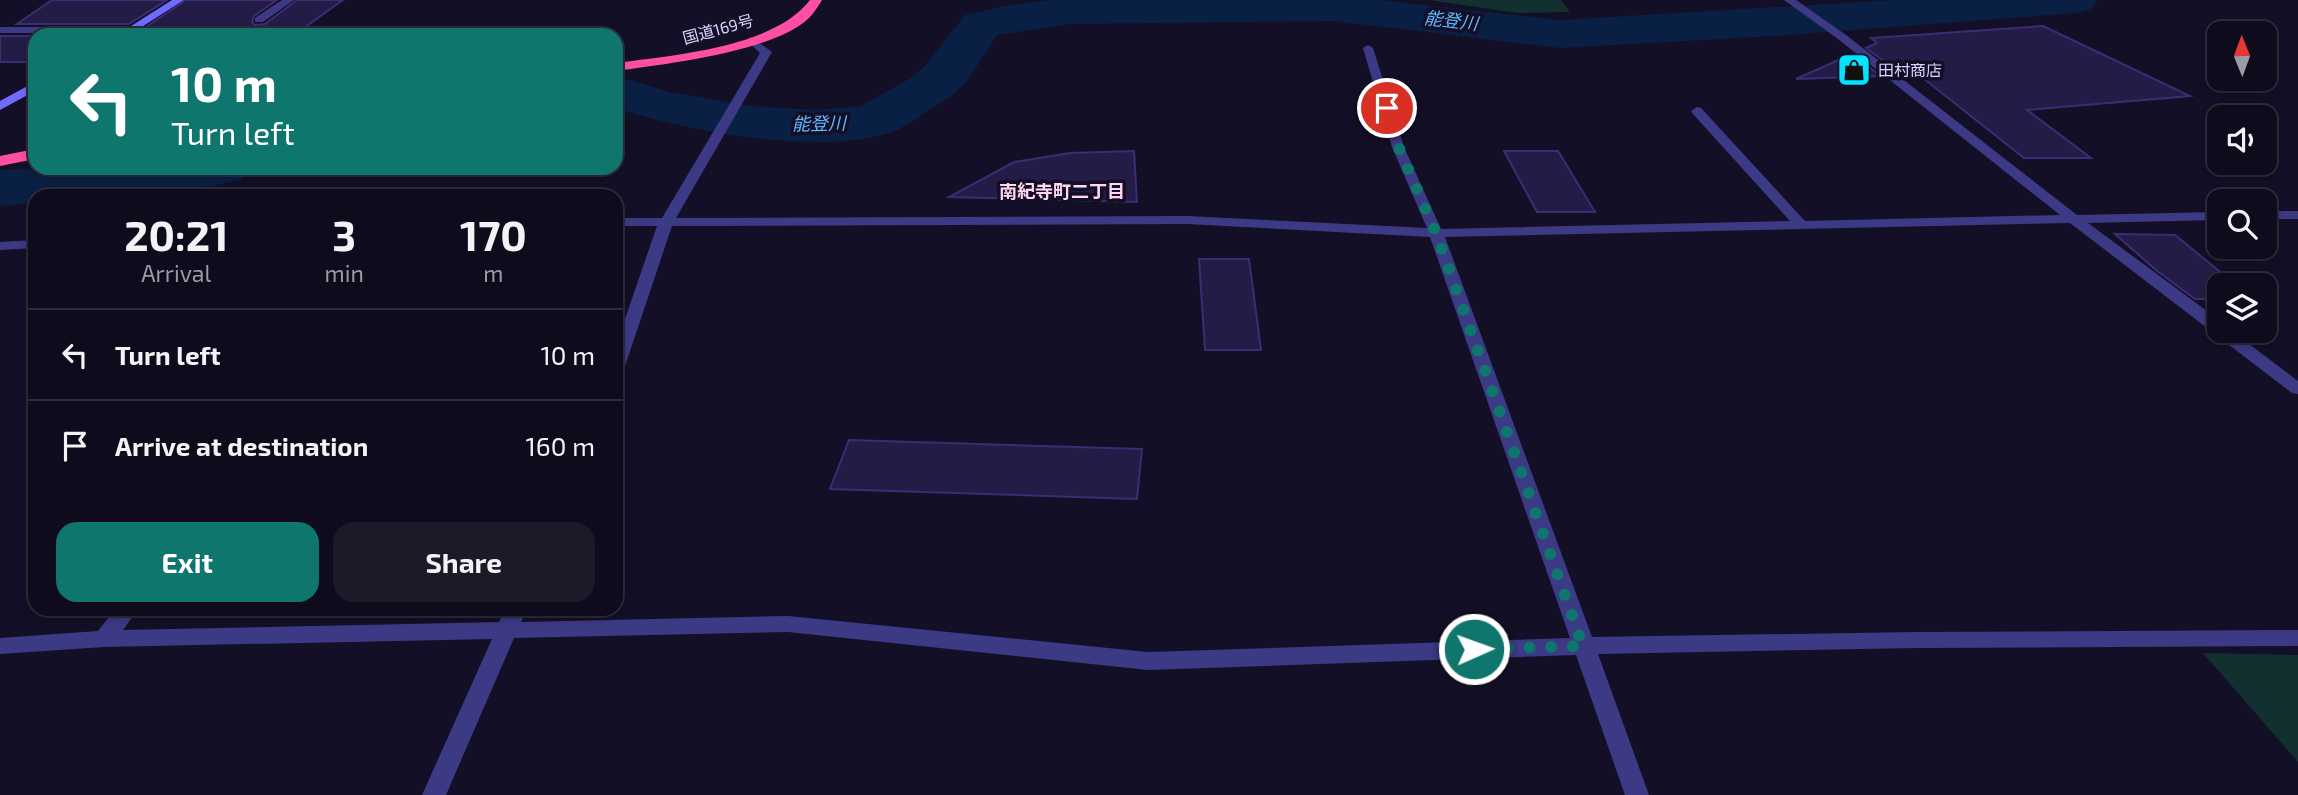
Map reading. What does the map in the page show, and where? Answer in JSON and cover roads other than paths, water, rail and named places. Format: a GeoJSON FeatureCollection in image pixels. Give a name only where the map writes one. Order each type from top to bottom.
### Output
{"type":"FeatureCollection","features":[{"type":"Feature","properties":{"kind":"highway","name":"国道169号"},"geometry":{"type":"LineString","coordinates":[[623,66],[679,58],[751,40],[805,17],[816,0]]}},
{"type":"Feature","properties":{"kind":"highway"},"geometry":{"type":"LineString","coordinates":[[0,161],[28,155]]}},
{"type":"Feature","properties":{"kind":"street"},"geometry":{"type":"LineString","coordinates":[[135,28],[179,0]]}},
{"type":"Feature","properties":{"kind":"street"},"geometry":{"type":"LineString","coordinates":[[259,20],[289,0]]}},
{"type":"Feature","properties":{"kind":"street"},"geometry":{"type":"LineString","coordinates":[[1789,0],[2207,319]]}},
{"type":"Feature","properties":{"kind":"street"},"geometry":{"type":"LineString","coordinates":[[0,30],[28,31]]}},
{"type":"Feature","properties":{"kind":"street"},"geometry":{"type":"LineString","coordinates":[[623,348],[666,222],[766,52],[751,40]]}},
{"type":"Feature","properties":{"kind":"street"},"geometry":{"type":"LineString","coordinates":[[1368,48],[1398,146],[1436,233],[1637,795]]}},
{"type":"Feature","properties":{"kind":"street"},"geometry":{"type":"LineString","coordinates":[[0,106],[28,90]]}},
{"type":"Feature","properties":{"kind":"street"},"geometry":{"type":"LineString","coordinates":[[1697,111],[1802,226]]}},
{"type":"Feature","properties":{"kind":"street"},"geometry":{"type":"LineString","coordinates":[[2277,215],[2298,215]]}},
{"type":"Feature","properties":{"kind":"street"},"geometry":{"type":"LineString","coordinates":[[623,222],[1187,220],[1436,233],[2207,216]]}},
{"type":"Feature","properties":{"kind":"street"},"geometry":{"type":"LineString","coordinates":[[0,246],[28,244]]}},
{"type":"Feature","properties":{"kind":"street"},"geometry":{"type":"LineString","coordinates":[[2239,343],[2298,389]]}},
{"type":"Feature","properties":{"kind":"street"},"geometry":{"type":"LineString","coordinates":[[104,639],[122,616]]}},
{"type":"Feature","properties":{"kind":"street"},"geometry":{"type":"LineString","coordinates":[[434,795],[512,619]]}},
{"type":"Feature","properties":{"kind":"street"},"geometry":{"type":"LineString","coordinates":[[0,646],[512,619],[788,624],[1148,661],[1583,646],[1929,640],[2298,638]]}},
{"type":"Feature","properties":{"kind":"waterway","name":"能登川"},"geometry":{"type":"LineString","coordinates":[[623,93],[661,106],[751,122],[818,126],[864,122],[879,118],[927,90],[943,77],[981,25],[1009,18],[1071,11],[1333,8],[1560,34],[2076,0]]}},
{"type":"Feature","properties":{"kind":"waterway","name":"能登川"},"geometry":{"type":"LineString","coordinates":[[0,188],[184,175]]}},
{"type":"Feature","properties":{"kind":"place","name":"田村商店"},"geometry":{"type":"Point","coordinates":[1854,70]}},
{"type":"Feature","properties":{"kind":"district","name":"南紀寺町二丁目"},"geometry":{"type":"Point","coordinates":[1062,192]}}]}
